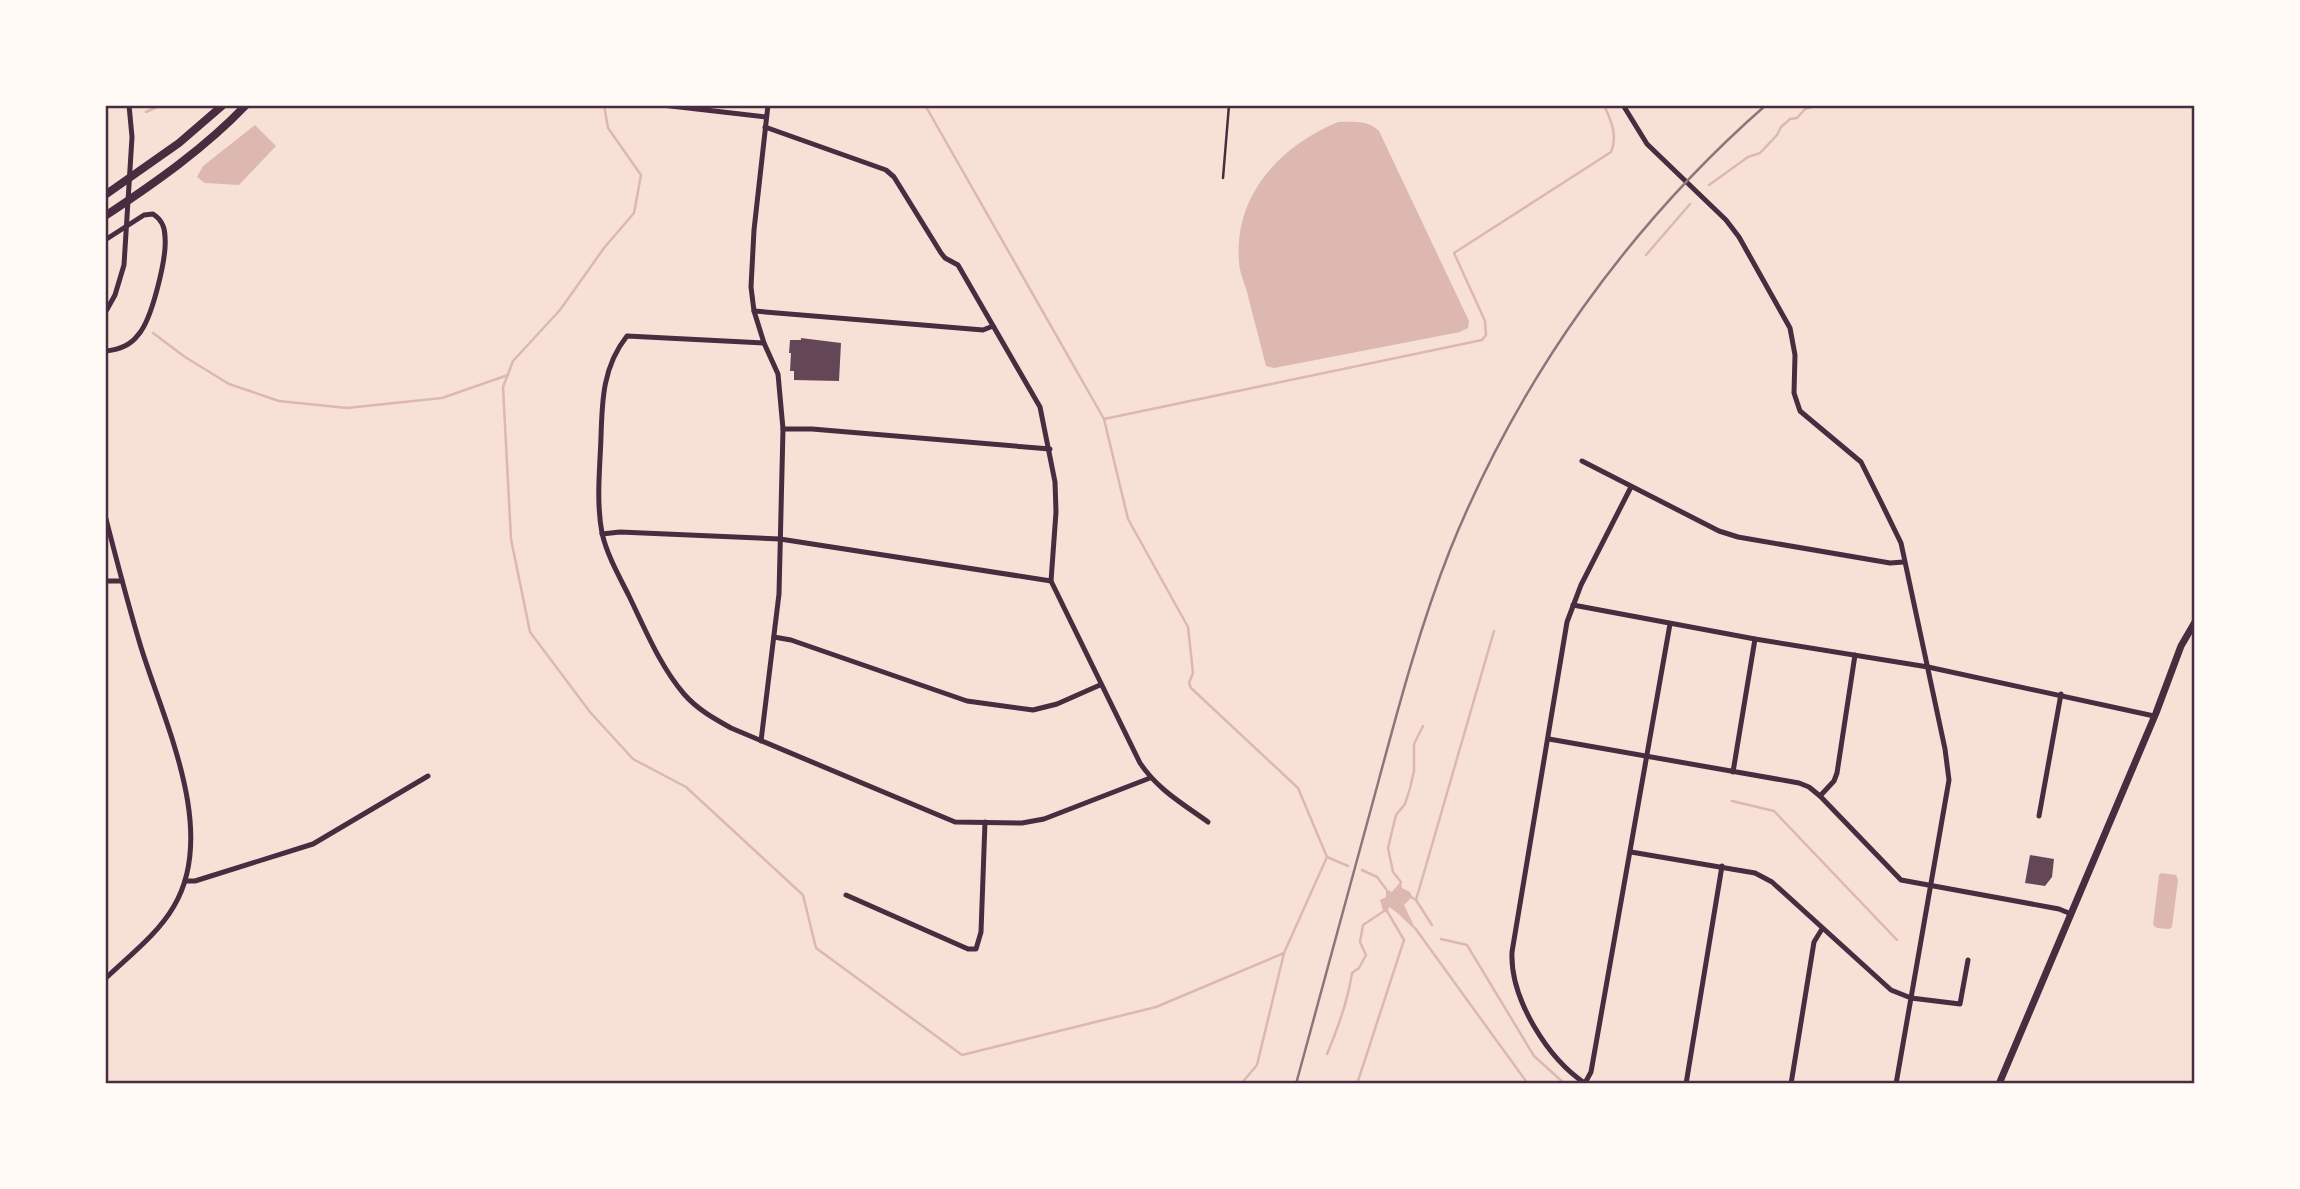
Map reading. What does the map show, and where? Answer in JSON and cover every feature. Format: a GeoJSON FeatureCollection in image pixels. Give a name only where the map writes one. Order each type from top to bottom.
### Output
{"type":"FeatureCollection","features":[{"type":"Feature","properties":{"kind":"main road"},"geometry":{"type":"LineString","coordinates":[[105,195],[180,143],[223,105]]}},
{"type":"Feature","properties":{"kind":"main road"},"geometry":{"type":"LineString","coordinates":[[105,216],[192,154],[246,105]]}},
{"type":"Feature","properties":{"kind":"street"},"geometry":{"type":"LineString","coordinates":[[105,313],[121,280],[126,249],[132,136],[129,105]]}},
{"type":"Feature","properties":{"kind":"street"},"geometry":{"type":"LineString","coordinates":[[663,105],[766,117]]}},
{"type":"Feature","properties":{"kind":"street"},"geometry":{"type":"LineString","coordinates":[[761,741],[779,594],[783,429],[778,374],[754,311],[751,287],[754,230],[768,105]]}},
{"type":"Feature","properties":{"kind":"street"},"geometry":{"type":"LineString","coordinates":[[1623,105],[1647,144],[1726,220],[1738,237],[1790,328],[1796,355],[1794,393],[1800,411],[1861,462],[1901,543],[1945,749],[1949,780],[1896,1084]]}},
{"type":"Feature","properties":{"kind":"street"},"geometry":{"type":"LineString","coordinates":[[765,127],[886,170],[894,177],[941,253],[958,265],[1040,407],[1055,482],[1056,512],[1051,581],[1140,763],[1150,778],[1169,795],[1208,822]]}},
{"type":"Feature","properties":{"kind":"street"},"geometry":{"type":"LineString","coordinates":[[105,240],[144,215],[153,214],[159,218],[165,236],[163,260],[146,324],[131,342],[119,349],[105,351]]}},
{"type":"Feature","properties":{"kind":"street"},"geometry":{"type":"LineString","coordinates":[[754,311],[983,330],[993,326]]}},
{"type":"Feature","properties":{"kind":"street"},"geometry":{"type":"LineString","coordinates":[[764,343],[627,337],[615,351],[603,393],[599,502],[602,534],[611,560],[644,628],[676,684],[702,712],[731,728],[955,822],[1022,823],[1044,819],[1150,778]]}},
{"type":"Feature","properties":{"kind":"street"},"geometry":{"type":"LineString","coordinates":[[783,429],[812,429],[1050,449]]}},
{"type":"Feature","properties":{"kind":"street"},"geometry":{"type":"LineString","coordinates":[[1582,461],[1719,531],[1738,537],[1890,563],[1904,562]]}},
{"type":"Feature","properties":{"kind":"street"},"geometry":{"type":"LineString","coordinates":[[1631,487],[1567,622],[1511,961],[1522,1004],[1532,1021],[1557,1058],[1586,1084],[1591,1072],[1670,624]]}},
{"type":"Feature","properties":{"kind":"street"},"geometry":{"type":"LineString","coordinates":[[105,515],[140,646],[172,732],[186,792],[190,858],[185,881],[175,905],[155,932],[105,979]]}},
{"type":"Feature","properties":{"kind":"street"},"geometry":{"type":"LineString","coordinates":[[602,534],[620,532],[780,539],[1051,581]]}},
{"type":"Feature","properties":{"kind":"street"},"geometry":{"type":"LineString","coordinates":[[105,581],[122,581]]}},
{"type":"Feature","properties":{"kind":"street"},"geometry":{"type":"LineString","coordinates":[[1573,605],[1755,639],[1928,667],[2154,716]]}},
{"type":"Feature","properties":{"kind":"street"},"geometry":{"type":"LineString","coordinates":[[1999,1084],[2181,646],[2195,622]]}},
{"type":"Feature","properties":{"kind":"street"},"geometry":{"type":"LineString","coordinates":[[775,637],[792,640],[967,701],[1032,710],[1057,704],[1100,685]]}},
{"type":"Feature","properties":{"kind":"street"},"geometry":{"type":"LineString","coordinates":[[1733,772],[1755,639]]}},
{"type":"Feature","properties":{"kind":"street"},"geometry":{"type":"LineString","coordinates":[[1820,796],[1834,781],[1836,773],[1855,655]]}},
{"type":"Feature","properties":{"kind":"street"},"geometry":{"type":"LineString","coordinates":[[2039,816],[2061,694]]}},
{"type":"Feature","properties":{"kind":"street"},"geometry":{"type":"LineString","coordinates":[[1549,739],[1799,783],[1820,796],[1894,875],[1907,883],[2059,909],[2071,914]]}},
{"type":"Feature","properties":{"kind":"street"},"geometry":{"type":"LineString","coordinates":[[185,881],[195,881],[313,844],[428,776]]}},
{"type":"Feature","properties":{"kind":"street"},"geometry":{"type":"LineString","coordinates":[[846,895],[968,949],[976,949],[981,932],[985,822]]}},
{"type":"Feature","properties":{"kind":"street"},"geometry":{"type":"LineString","coordinates":[[1631,852],[1755,873],[1772,882],[1891,990],[1911,998],[1961,1004],[1968,960]]}},
{"type":"Feature","properties":{"kind":"street"},"geometry":{"type":"LineString","coordinates":[[1686,1084],[1722,866]]}},
{"type":"Feature","properties":{"kind":"street"},"geometry":{"type":"LineString","coordinates":[[1791,1084],[1814,942],[1822,929]]}},
{"type":"Feature","properties":{"kind":"lane"},"geometry":{"type":"LineString","coordinates":[[1223,178],[1229,105]]}},
{"type":"Feature","properties":{"kind":"shaded area"},"geometry":{"type":"Polygon","coordinates":[[[1338,122],[1365,123],[1379,131],[1469,321],[1468,328],[1460,332],[1274,368],[1266,366],[1239,265],[1239,237],[1244,215],[1253,194],[1280,159],[1317,132],[1338,122]]]}},
{"type":"Feature","properties":{"kind":"shaded area"},"geometry":{"type":"Polygon","coordinates":[[[255,125],[276,146],[239,185],[205,183],[197,177],[203,166],[255,125]]]}},
{"type":"Feature","properties":{"kind":"shaded area"},"geometry":{"type":"Polygon","coordinates":[[[2161,873],[2176,875],[2178,880],[2172,927],[2169,929],[2153,925],[2161,873]]]}},
{"type":"Feature","properties":{"kind":"shaded area"},"geometry":{"type":"Polygon","coordinates":[[[1401,881],[1402,888],[1410,892],[1412,897],[1404,905],[1416,930],[1389,907],[1387,913],[1383,911],[1380,900],[1386,897],[1386,889],[1392,892],[1401,881]]]}},
{"type":"Feature","properties":{"kind":"building"},"geometry":{"type":"Polygon","coordinates":[[[801,338],[841,343],[839,381],[794,380],[794,371],[790,371],[790,340],[801,338]]]}},
{"type":"Feature","properties":{"kind":"building"},"geometry":{"type":"Polygon","coordinates":[[[2030,855],[2054,859],[2052,877],[2045,886],[2025,883],[2030,855]]]}},
{"type":"Feature","properties":{"kind":"waterway"},"geometry":{"type":"LineString","coordinates":[[146,112],[157,105]]}},
{"type":"Feature","properties":{"kind":"waterway"},"geometry":{"type":"LineString","coordinates":[[604,105],[608,128],[641,175],[634,213],[604,248],[560,310],[513,361],[503,387],[511,539],[530,632],[590,712],[633,759],[686,787],[803,895],[816,948],[962,1055],[1156,1007],[1284,953],[1327,857]]}},
{"type":"Feature","properties":{"kind":"waterway"},"geometry":{"type":"LineString","coordinates":[[925,105],[1104,419],[1128,519],[1188,627],[1193,673],[1189,683],[1191,688],[1298,788],[1327,857],[1348,866]]}},
{"type":"Feature","properties":{"kind":"waterway"},"geometry":{"type":"LineString","coordinates":[[1104,419],[1482,340],[1486,335],[1485,321],[1454,253],[1611,152],[1614,134],[1604,105]]}},
{"type":"Feature","properties":{"kind":"waterway"},"geometry":{"type":"LineString","coordinates":[[1709,185],[1748,157],[1760,153],[1790,119],[1797,118],[1805,109],[1818,105]]}},
{"type":"Feature","properties":{"kind":"waterway"},"geometry":{"type":"LineString","coordinates":[[1646,255],[1690,204]]}},
{"type":"Feature","properties":{"kind":"waterway"},"geometry":{"type":"LineString","coordinates":[[153,333],[229,384],[279,401],[347,408],[442,398],[508,375]]}},
{"type":"Feature","properties":{"kind":"waterway"},"geometry":{"type":"LineString","coordinates":[[1416,900],[1494,631]]}},
{"type":"Feature","properties":{"kind":"waterway"},"geometry":{"type":"LineString","coordinates":[[1401,882],[1393,872],[1388,848],[1396,815],[1405,804],[1410,788],[1414,771],[1414,744],[1423,726]]}},
{"type":"Feature","properties":{"kind":"waterway"},"geometry":{"type":"LineString","coordinates":[[1732,801],[1774,811],[1897,940]]}},
{"type":"Feature","properties":{"kind":"waterway"},"geometry":{"type":"LineString","coordinates":[[1362,870],[1377,877],[1386,889]]}},
{"type":"Feature","properties":{"kind":"waterway"},"geometry":{"type":"LineString","coordinates":[[1410,896],[1416,900],[1432,925]]}},
{"type":"Feature","properties":{"kind":"waterway"},"geometry":{"type":"LineString","coordinates":[[1327,1054],[1342,1014],[1352,973],[1359,968],[1366,955],[1360,942],[1363,925],[1384,911]]}},
{"type":"Feature","properties":{"kind":"waterway"},"geometry":{"type":"LineString","coordinates":[[1357,1084],[1404,940],[1387,911]]}},
{"type":"Feature","properties":{"kind":"waterway"},"geometry":{"type":"LineString","coordinates":[[1415,928],[1528,1084]]}},
{"type":"Feature","properties":{"kind":"waterway"},"geometry":{"type":"LineString","coordinates":[[1441,939],[1467,945],[1534,1056],[1565,1084]]}},
{"type":"Feature","properties":{"kind":"waterway"},"geometry":{"type":"LineString","coordinates":[[1241,1084],[1257,1065],[1284,953]]}},
{"type":"Feature","properties":{"kind":"railway"},"geometry":{"type":"LineString","coordinates":[[1296,1084],[1411,666],[1439,579],[1478,487],[1509,425],[1582,309],[1668,202],[1766,105]]}}]}
